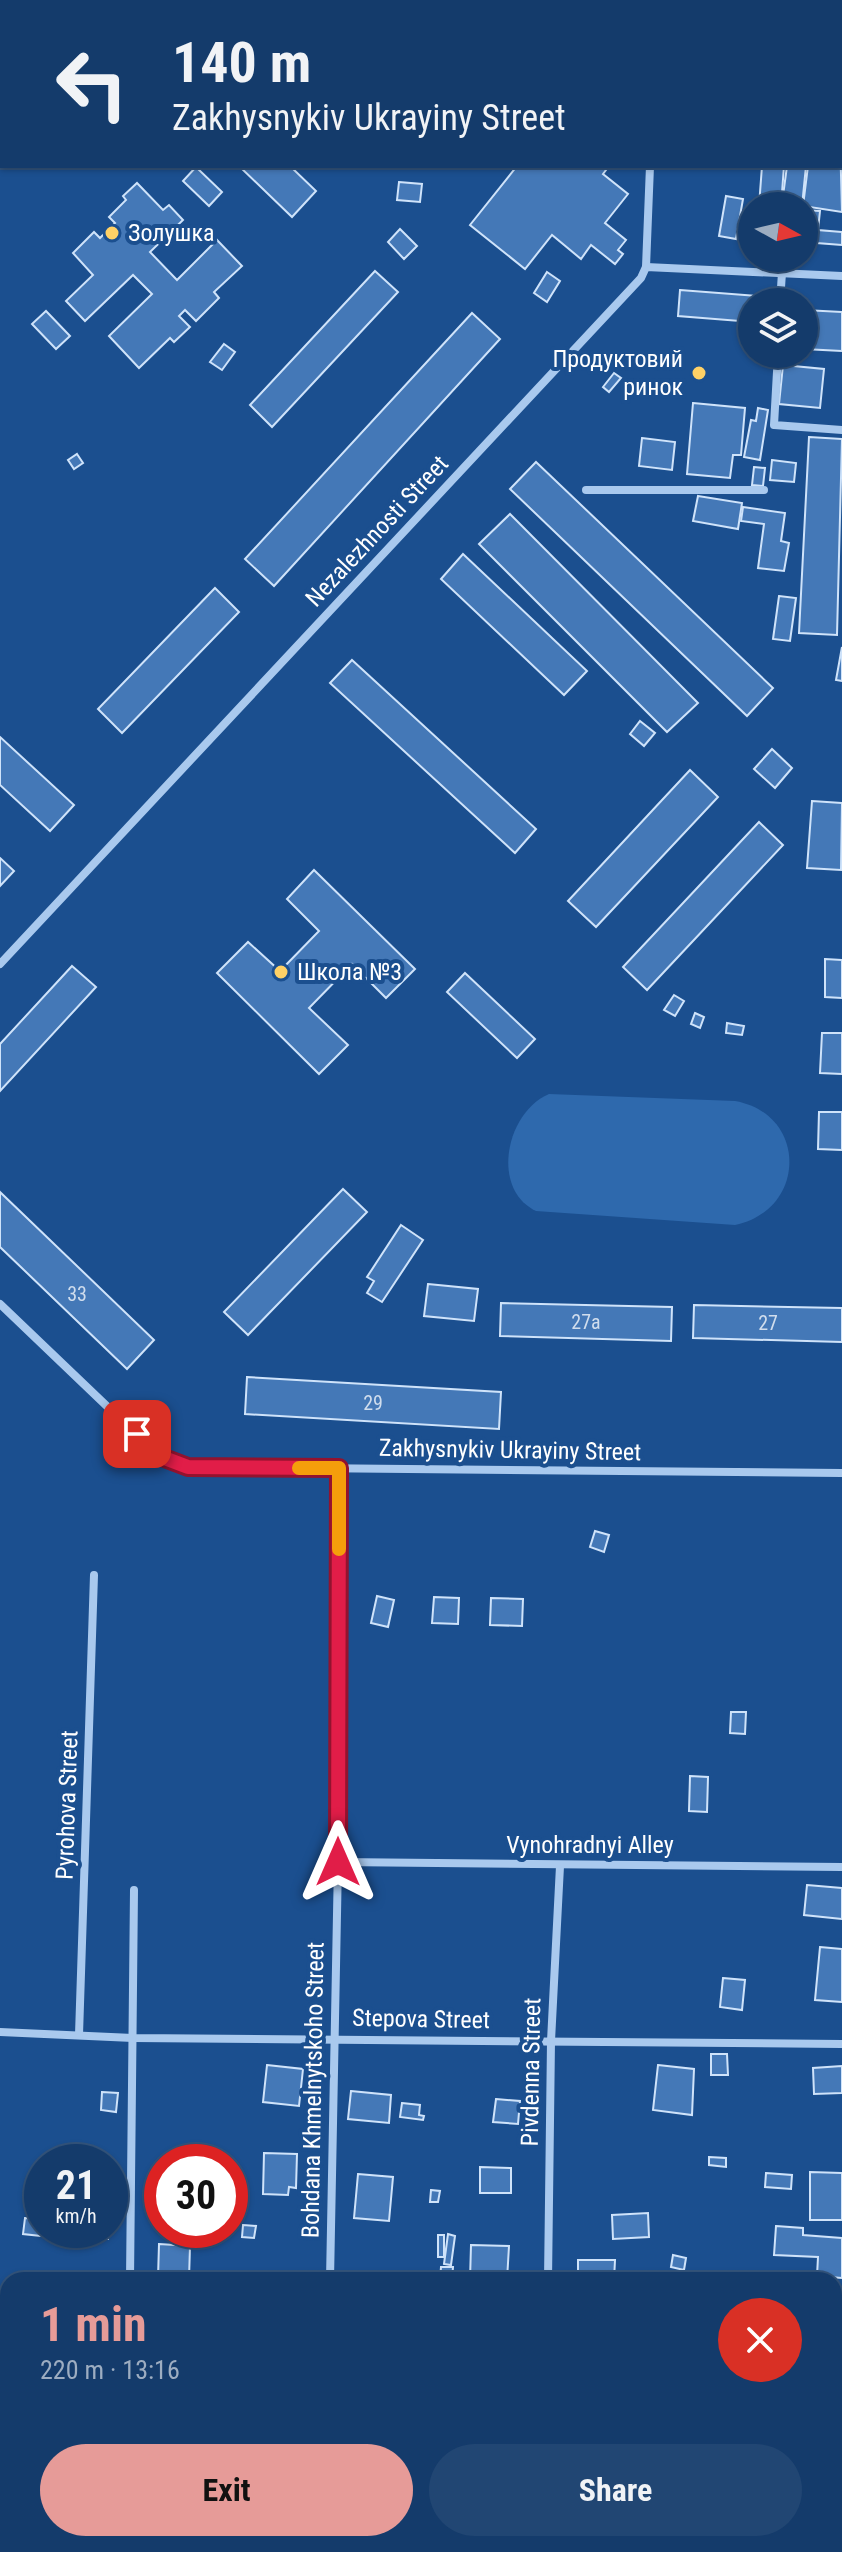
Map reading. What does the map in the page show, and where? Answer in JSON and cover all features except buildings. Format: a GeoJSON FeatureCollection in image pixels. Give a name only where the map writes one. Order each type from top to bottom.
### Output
{"type":"FeatureCollection","features":[{"type":"Feature","properties":{"kind":"street"},"geometry":{"type":"LineString","coordinates":[[650,168],[646,267],[842,276]]}},
{"type":"Feature","properties":{"kind":"street","name":"Nezalezhnosti Street"},"geometry":{"type":"LineString","coordinates":[[0,964],[641,278],[646,267]]}},
{"type":"Feature","properties":{"kind":"street"},"geometry":{"type":"LineString","coordinates":[[781,288],[782,273]]}},
{"type":"Feature","properties":{"kind":"street"},"geometry":{"type":"LineString","coordinates":[[777,368],[774,425],[842,430]]}},
{"type":"Feature","properties":{"kind":"street"},"geometry":{"type":"LineString","coordinates":[[586,490],[764,490]]}},
{"type":"Feature","properties":{"kind":"street","name":"Zakhysnykiv Ukrayiny Street"},"geometry":{"type":"LineString","coordinates":[[0,1304],[159,1456],[188,1467],[842,1473]]}},
{"type":"Feature","properties":{"kind":"street","name":"Bohdana Khmelnytskoho Street"},"geometry":{"type":"LineString","coordinates":[[330,2272],[338,1862],[339,1468]]}},
{"type":"Feature","properties":{"kind":"street","name":"Pyrohova Street"},"geometry":{"type":"LineString","coordinates":[[79,2035],[94,1575]]}},
{"type":"Feature","properties":{"kind":"street","name":"Vynohradnyi Alley"},"geometry":{"type":"LineString","coordinates":[[338,1862],[842,1867]]}},
{"type":"Feature","properties":{"kind":"street","name":"Pivdenna Street"},"geometry":{"type":"LineString","coordinates":[[548,2272],[551,2041],[560,1866]]}},
{"type":"Feature","properties":{"kind":"street"},"geometry":{"type":"LineString","coordinates":[[130,2272],[134,1890]]}},
{"type":"Feature","properties":{"kind":"street","name":"Stepova Street"},"geometry":{"type":"LineString","coordinates":[[0,2032],[133,2038],[333,2037],[842,2044]]}},
{"type":"Feature","properties":{"kind":"shaded area"},"geometry":{"type":"Polygon","coordinates":[[[549,1094],[735,1101],[759,1109],[776,1124],[786,1142],[789,1162],[786,1183],[776,1201],[759,1216],[735,1225],[536,1211],[522,1200],[513,1186],[509,1151],[522,1117],[534,1103],[549,1094]]]}},
{"type":"Feature","properties":{"kind":"slow traffic"},"geometry":{"type":"LineString","coordinates":[[299,1468],[339,1468],[339,1549]]}},
{"type":"Feature","properties":{"kind":"place","name":"Золушка"},"geometry":{"type":"Point","coordinates":[112,233]}},
{"type":"Feature","properties":{"kind":"place","name":"Продуктовий ринок"},"geometry":{"type":"Point","coordinates":[699,373]}},
{"type":"Feature","properties":{"kind":"place","name":"Школа №3"},"geometry":{"type":"Point","coordinates":[281,972]}},
{"type":"Feature","properties":{"kind":"route"},"geometry":{"type":"LineString","coordinates":[[137,1434],[159,1456],[188,1467],[339,1468],[338,1862]]}}]}
